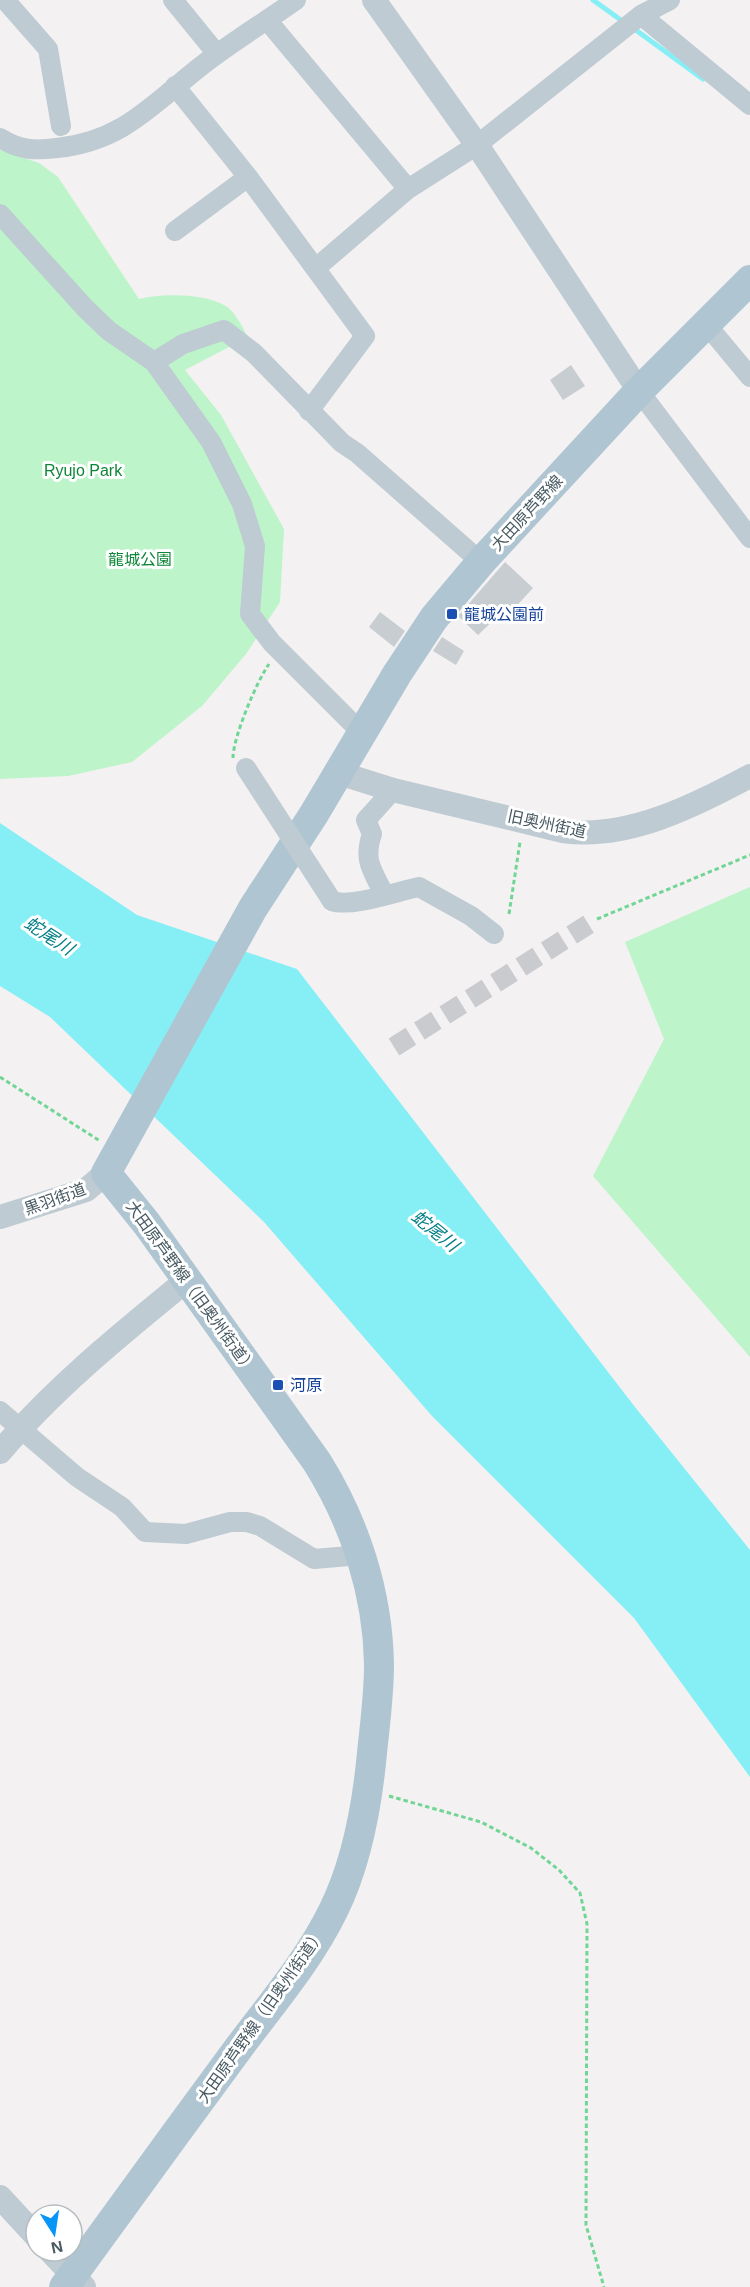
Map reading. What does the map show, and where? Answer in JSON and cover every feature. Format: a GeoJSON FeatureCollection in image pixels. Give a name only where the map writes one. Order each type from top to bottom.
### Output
{"type":"FeatureCollection","features":[{"type":"Feature","properties":{"kind":"main road","name":"大田原芦野線"},"geometry":{"type":"LineString","coordinates":[[339,773],[361,732],[434,618],[481,562],[639,391],[750,280]]}},
{"type":"Feature","properties":{"kind":"main road"},"geometry":{"type":"LineString","coordinates":[[116,1157],[253,908],[339,773]]}},
{"type":"Feature","properties":{"kind":"main road","name":"大田原芦野線（旧奥州街道）"},"geometry":{"type":"LineString","coordinates":[[73,2283],[317,1940],[346,1883],[368,1791],[379,1666],[378,1628],[361,1555],[340,1499],[317,1462],[187,1281],[116,1157]]}},
{"type":"Feature","properties":{"kind":"street"},"geometry":{"type":"LineString","coordinates":[[5,0],[48,49],[61,126]]}},
{"type":"Feature","properties":{"kind":"street"},"geometry":{"type":"LineString","coordinates":[[173,0],[217,54]]}},
{"type":"Feature","properties":{"kind":"street"},"geometry":{"type":"LineString","coordinates":[[0,138],[14,147],[34,151],[102,140],[135,121],[217,54],[296,0]]}},
{"type":"Feature","properties":{"kind":"street"},"geometry":{"type":"LineString","coordinates":[[374,0],[477,145],[639,391],[750,538]]}},
{"type":"Feature","properties":{"kind":"street"},"geometry":{"type":"LineString","coordinates":[[316,268],[408,189],[477,145],[641,15],[670,0]]}},
{"type":"Feature","properties":{"kind":"street"},"geometry":{"type":"LineString","coordinates":[[641,15],[750,105]]}},
{"type":"Feature","properties":{"kind":"street"},"geometry":{"type":"LineString","coordinates":[[267,20],[408,189]]}},
{"type":"Feature","properties":{"kind":"street"},"geometry":{"type":"LineString","coordinates":[[176,86],[248,177],[365,336],[309,411]]}},
{"type":"Feature","properties":{"kind":"street"},"geometry":{"type":"LineString","coordinates":[[176,231],[248,177]]}},
{"type":"Feature","properties":{"kind":"street"},"geometry":{"type":"LineString","coordinates":[[0,214],[85,308],[110,331],[154,362],[211,442],[243,504],[255,546],[250,614],[272,644],[361,732]]}},
{"type":"Feature","properties":{"kind":"street"},"geometry":{"type":"LineString","coordinates":[[707,325],[750,376]]}},
{"type":"Feature","properties":{"kind":"street"},"geometry":{"type":"LineString","coordinates":[[154,362],[183,344],[224,330],[254,353],[342,443],[357,453],[481,562]]}},
{"type":"Feature","properties":{"kind":"street"},"geometry":{"type":"LineString","coordinates":[[246,768],[332,901],[344,903],[419,887],[463,911],[494,934]]}},
{"type":"Feature","properties":{"kind":"street","name":"旧奥州街道"},"geometry":{"type":"LineString","coordinates":[[339,773],[393,790],[588,835],[615,832],[672,812],[750,776]]}},
{"type":"Feature","properties":{"kind":"street"},"geometry":{"type":"LineString","coordinates":[[384,894],[366,851],[372,834],[366,819],[393,790]]}},
{"type":"Feature","properties":{"kind":"street","name":"黒羽街道"},"geometry":{"type":"LineString","coordinates":[[0,1217],[86,1191],[116,1157]]}},
{"type":"Feature","properties":{"kind":"street"},"geometry":{"type":"LineString","coordinates":[[0,1452],[21,1428],[101,1350],[187,1281]]}},
{"type":"Feature","properties":{"kind":"street"},"geometry":{"type":"LineString","coordinates":[[0,1411],[77,1477],[122,1507],[145,1532],[186,1534],[230,1522],[247,1522],[260,1526],[314,1559],[361,1555]]}},
{"type":"Feature","properties":{"kind":"street"},"geometry":{"type":"LineString","coordinates":[[0,2197],[24,2223]]}},
{"type":"Feature","properties":{"kind":"street"},"geometry":{"type":"LineString","coordinates":[[59,2263],[73,2283]]}},
{"type":"Feature","properties":{"kind":"path"},"geometry":{"type":"LineString","coordinates":[[246,768],[235,771],[233,753],[258,680],[272,660],[272,644]]}},
{"type":"Feature","properties":{"kind":"path"},"geometry":{"type":"LineString","coordinates":[[509,915],[524,820]]}},
{"type":"Feature","properties":{"kind":"path"},"geometry":{"type":"LineString","coordinates":[[597,919],[750,855]]}},
{"type":"Feature","properties":{"kind":"path"},"geometry":{"type":"LineString","coordinates":[[0,1077],[116,1157]]}},
{"type":"Feature","properties":{"kind":"path"},"geometry":{"type":"LineString","coordinates":[[368,1791],[481,1822],[531,1848],[559,1870],[580,1893],[587,1924],[586,2225],[604,2287]]}},
{"type":"Feature","properties":{"kind":"green space","name":"龍城公園"},"geometry":{"type":"Polygon","coordinates":[[[0,150],[39,163],[58,177],[139,299],[171,295],[195,296],[226,306],[236,316],[248,337],[185,370],[221,415],[284,529],[280,602],[246,654],[202,706],[132,762],[68,776],[0,779],[0,150]]]}},
{"type":"Feature","properties":{"kind":"green space"},"geometry":{"type":"Polygon","coordinates":[[[750,887],[750,1357],[593,1176],[664,1039],[625,942],[750,887]]]}},
{"type":"Feature","properties":{"kind":"water","name":"蛇尾川"},"geometry":{"type":"Polygon","coordinates":[[[0,823],[137,915],[297,969],[635,1407],[750,1550],[750,1777],[634,1618],[432,1416],[264,1222],[50,1017],[0,986],[0,823]]]}},
{"type":"Feature","properties":{"kind":"building"},"geometry":{"type":"Polygon","coordinates":[[[571,365],[585,386],[563,400],[550,380],[571,365]]]}},
{"type":"Feature","properties":{"kind":"building"},"geometry":{"type":"Polygon","coordinates":[[[505,562],[533,588],[501,623],[496,618],[478,635],[458,616],[505,562]]]}},
{"type":"Feature","properties":{"kind":"building"},"geometry":{"type":"Polygon","coordinates":[[[380,612],[405,631],[394,647],[369,627],[380,612]]]}},
{"type":"Feature","properties":{"kind":"building"},"geometry":{"type":"Polygon","coordinates":[[[442,637],[464,651],[456,665],[433,651],[442,637]]]}},
{"type":"Feature","properties":{"kind":"waterway"},"geometry":{"type":"LineString","coordinates":[[593,0],[625,23]]}},
{"type":"Feature","properties":{"kind":"waterway"},"geometry":{"type":"LineString","coordinates":[[633,28],[703,79]]}},
{"type":"Feature","properties":{"kind":"tunnel"},"geometry":{"type":"LineString","coordinates":[[394,1047],[597,919]]}},
{"type":"Feature","properties":{"kind":"place","name":"龍城公園前"},"geometry":{"type":"Point","coordinates":[452,614]}},
{"type":"Feature","properties":{"kind":"place","name":"河原"},"geometry":{"type":"Point","coordinates":[278,1385]}},
{"type":"Feature","properties":{"kind":"park label","name":"Ryujo Park"},"geometry":{"type":"Point","coordinates":[83,470]}}]}
